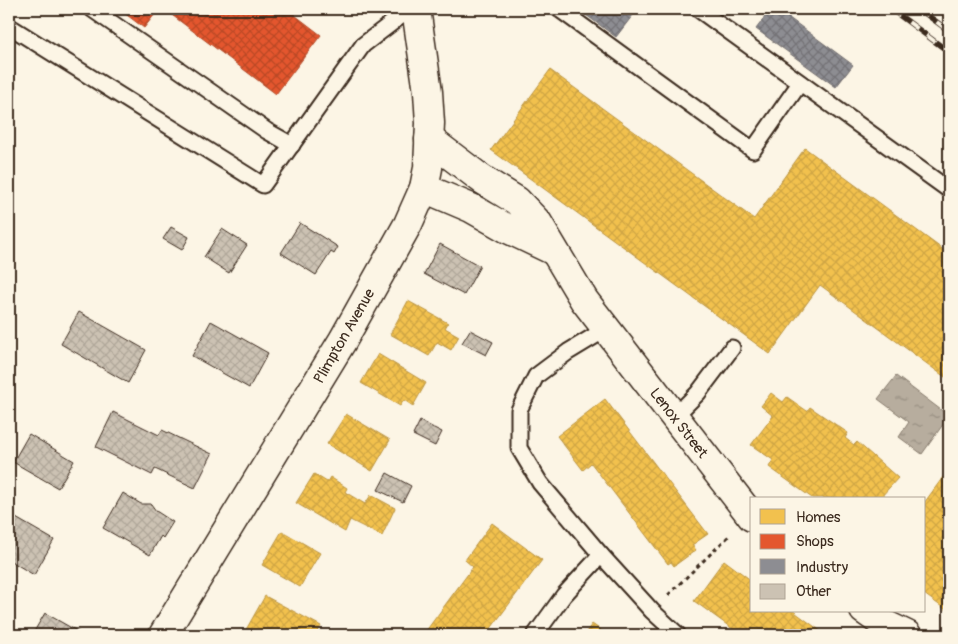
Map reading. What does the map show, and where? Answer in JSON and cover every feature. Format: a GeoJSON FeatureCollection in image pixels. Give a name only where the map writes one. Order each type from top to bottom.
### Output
{"type":"FeatureCollection","features":[{"type":"Feature","properties":{"kind":"street","name":"Plimpton Avenue"},"geometry":{"type":"LineString","coordinates":[[163,635],[343,340],[408,224],[424,188],[428,168],[428,92],[416,9]]}},
{"type":"Feature","properties":{"kind":"street","name":"Lenox Street"},"geometry":{"type":"LineString","coordinates":[[429,139],[483,180],[517,201],[538,223],[552,250],[584,300],[750,514]]}},
{"type":"Feature","properties":{"kind":"street"},"geometry":{"type":"LineString","coordinates":[[424,188],[471,208],[508,229],[552,250]]}},
{"type":"Feature","properties":{"kind":"street"},"geometry":{"type":"LineString","coordinates":[[867,612],[884,624],[907,635]]}},
{"type":"Feature","properties":{"kind":"lane"},"geometry":{"type":"LineString","coordinates":[[92,9],[267,131],[292,145]]}},
{"type":"Feature","properties":{"kind":"lane"},"geometry":{"type":"LineString","coordinates":[[9,26],[263,185],[363,45],[410,9]]}},
{"type":"Feature","properties":{"kind":"lane"},"geometry":{"type":"LineString","coordinates":[[559,9],[753,150],[800,83]]}},
{"type":"Feature","properties":{"kind":"lane"},"geometry":{"type":"LineString","coordinates":[[698,9],[949,190]]}},
{"type":"Feature","properties":{"kind":"lane"},"geometry":{"type":"LineString","coordinates":[[606,329],[568,352],[536,376],[519,410],[519,448],[540,483],[601,555],[652,611],[678,635]]}},
{"type":"Feature","properties":{"kind":"lane"},"geometry":{"type":"LineString","coordinates":[[674,417],[698,393],[732,348]]}},
{"type":"Feature","properties":{"kind":"lane"},"geometry":{"type":"LineString","coordinates":[[535,635],[564,595],[601,555]]}},
{"type":"Feature","properties":{"kind":"path"},"geometry":{"type":"LineString","coordinates":[[652,611],[708,557]]}},
{"type":"Feature","properties":{"kind":"water"},"geometry":{"type":"Polygon","coordinates":[[[896,376],[949,416],[922,454],[899,437],[909,422],[878,399],[896,376]]]}},
{"type":"Feature","properties":{"kind":"building: Homes"},"geometry":{"type":"Polygon","coordinates":[[[550,70],[754,219],[805,148],[949,254],[949,380],[820,285],[770,354],[491,150],[550,70]]]}},
{"type":"Feature","properties":{"kind":"building: Homes"},"geometry":{"type":"Polygon","coordinates":[[[408,301],[448,323],[445,328],[459,336],[451,350],[437,342],[429,356],[390,334],[408,301]]]}},
{"type":"Feature","properties":{"kind":"building: Homes"},"geometry":{"type":"Polygon","coordinates":[[[378,354],[426,383],[413,406],[404,400],[400,406],[361,383],[378,354]]]}},
{"type":"Feature","properties":{"kind":"building: Homes"},"geometry":{"type":"Polygon","coordinates":[[[771,393],[783,402],[787,397],[807,411],[810,407],[848,433],[845,438],[854,445],[857,442],[898,478],[881,497],[811,497],[769,467],[773,460],[751,445],[773,416],[761,406],[771,393]]]}},
{"type":"Feature","properties":{"kind":"building: Homes"},"geometry":{"type":"Polygon","coordinates":[[[605,399],[708,534],[692,545],[696,550],[674,566],[671,562],[668,564],[591,463],[583,470],[557,436],[605,399]]]}},
{"type":"Feature","properties":{"kind":"building: Homes"},"geometry":{"type":"Polygon","coordinates":[[[346,414],[390,440],[372,471],[327,444],[346,414]]]}},
{"type":"Feature","properties":{"kind":"building: Homes"},"geometry":{"type":"Polygon","coordinates":[[[949,469],[949,612],[926,595],[926,500],[949,469]]]}},
{"type":"Feature","properties":{"kind":"building: Homes"},"geometry":{"type":"Polygon","coordinates":[[[314,474],[327,482],[330,477],[347,488],[345,492],[365,504],[371,495],[395,508],[382,536],[350,520],[345,532],[296,503],[314,474]]]}},
{"type":"Feature","properties":{"kind":"building: Homes"},"geometry":{"type":"Polygon","coordinates":[[[492,523],[542,560],[486,635],[423,635],[473,567],[465,560],[492,523]]]}},
{"type":"Feature","properties":{"kind":"building: Homes"},"geometry":{"type":"Polygon","coordinates":[[[282,531],[320,553],[300,587],[262,565],[282,531]]]}},
{"type":"Feature","properties":{"kind":"building: Homes"},"geometry":{"type":"Polygon","coordinates":[[[724,560],[750,580],[750,612],[795,612],[826,635],[741,635],[694,601],[724,560]]]}},
{"type":"Feature","properties":{"kind":"building: Homes"},"geometry":{"type":"Polygon","coordinates":[[[265,596],[321,626],[316,635],[243,635],[265,596]]]}},
{"type":"Feature","properties":{"kind":"building: Homes"},"geometry":{"type":"Polygon","coordinates":[[[592,624],[608,635],[584,635],[592,624]]]}},
{"type":"Feature","properties":{"kind":"building: Shops"},"geometry":{"type":"Polygon","coordinates":[[[119,9],[159,9],[144,28],[119,9]]]}},
{"type":"Feature","properties":{"kind":"building: Shops"},"geometry":{"type":"Polygon","coordinates":[[[164,9],[287,9],[321,35],[276,94],[164,9]]]}},
{"type":"Feature","properties":{"kind":"building: Industry"},"geometry":{"type":"Polygon","coordinates":[[[578,9],[632,9],[636,11],[616,37],[578,9]]]}},
{"type":"Feature","properties":{"kind":"building: Industry"},"geometry":{"type":"Polygon","coordinates":[[[771,9],[777,9],[853,65],[836,87],[756,29],[771,9]]]}},
{"type":"Feature","properties":{"kind":"building: Other"},"geometry":{"type":"Polygon","coordinates":[[[300,223],[338,247],[334,254],[331,252],[316,275],[281,253],[300,223]]]}},
{"type":"Feature","properties":{"kind":"building: Other"},"geometry":{"type":"Polygon","coordinates":[[[171,227],[189,237],[182,250],[163,239],[171,227]]]}},
{"type":"Feature","properties":{"kind":"building: Other"},"geometry":{"type":"Polygon","coordinates":[[[222,229],[247,245],[229,273],[204,257],[222,229]]]}},
{"type":"Feature","properties":{"kind":"building: Other"},"geometry":{"type":"Polygon","coordinates":[[[440,244],[480,266],[464,295],[424,274],[440,244]]]}},
{"type":"Feature","properties":{"kind":"building: Other"},"geometry":{"type":"Polygon","coordinates":[[[79,312],[146,350],[128,383],[61,344],[79,312]]]}},
{"type":"Feature","properties":{"kind":"building: Other"},"geometry":{"type":"Polygon","coordinates":[[[211,321],[268,353],[249,388],[192,356],[211,321]]]}},
{"type":"Feature","properties":{"kind":"building: Other"},"geometry":{"type":"Polygon","coordinates":[[[470,330],[493,342],[486,355],[462,343],[470,330]]]}},
{"type":"Feature","properties":{"kind":"building: Other"},"geometry":{"type":"Polygon","coordinates":[[[113,412],[159,435],[162,430],[212,454],[195,488],[155,469],[152,475],[96,447],[113,412]]]}},
{"type":"Feature","properties":{"kind":"building: Other"},"geometry":{"type":"Polygon","coordinates":[[[420,421],[442,432],[435,446],[413,435],[420,421]]]}},
{"type":"Feature","properties":{"kind":"building: Other"},"geometry":{"type":"Polygon","coordinates":[[[29,434],[74,461],[58,488],[13,462],[29,434]]]}},
{"type":"Feature","properties":{"kind":"building: Other"},"geometry":{"type":"Polygon","coordinates":[[[387,473],[411,486],[403,502],[378,490],[387,473]]]}},
{"type":"Feature","properties":{"kind":"building: Other"},"geometry":{"type":"Polygon","coordinates":[[[123,493],[141,504],[151,504],[156,511],[173,522],[163,538],[161,536],[150,555],[103,528],[123,493]]]}},
{"type":"Feature","properties":{"kind":"building: Other"},"geometry":{"type":"Polygon","coordinates":[[[9,514],[54,540],[34,575],[9,560],[9,514]]]}},
{"type":"Feature","properties":{"kind":"building: Other"},"geometry":{"type":"Polygon","coordinates":[[[45,613],[84,635],[32,635],[45,613]]]}},
{"type":"Feature","properties":{"kind":"railway"},"geometry":{"type":"LineString","coordinates":[[891,9],[949,52]]}},
{"type":"Feature","properties":{"kind":"railway"},"geometry":{"type":"LineString","coordinates":[[919,9],[949,31]]}}]}
